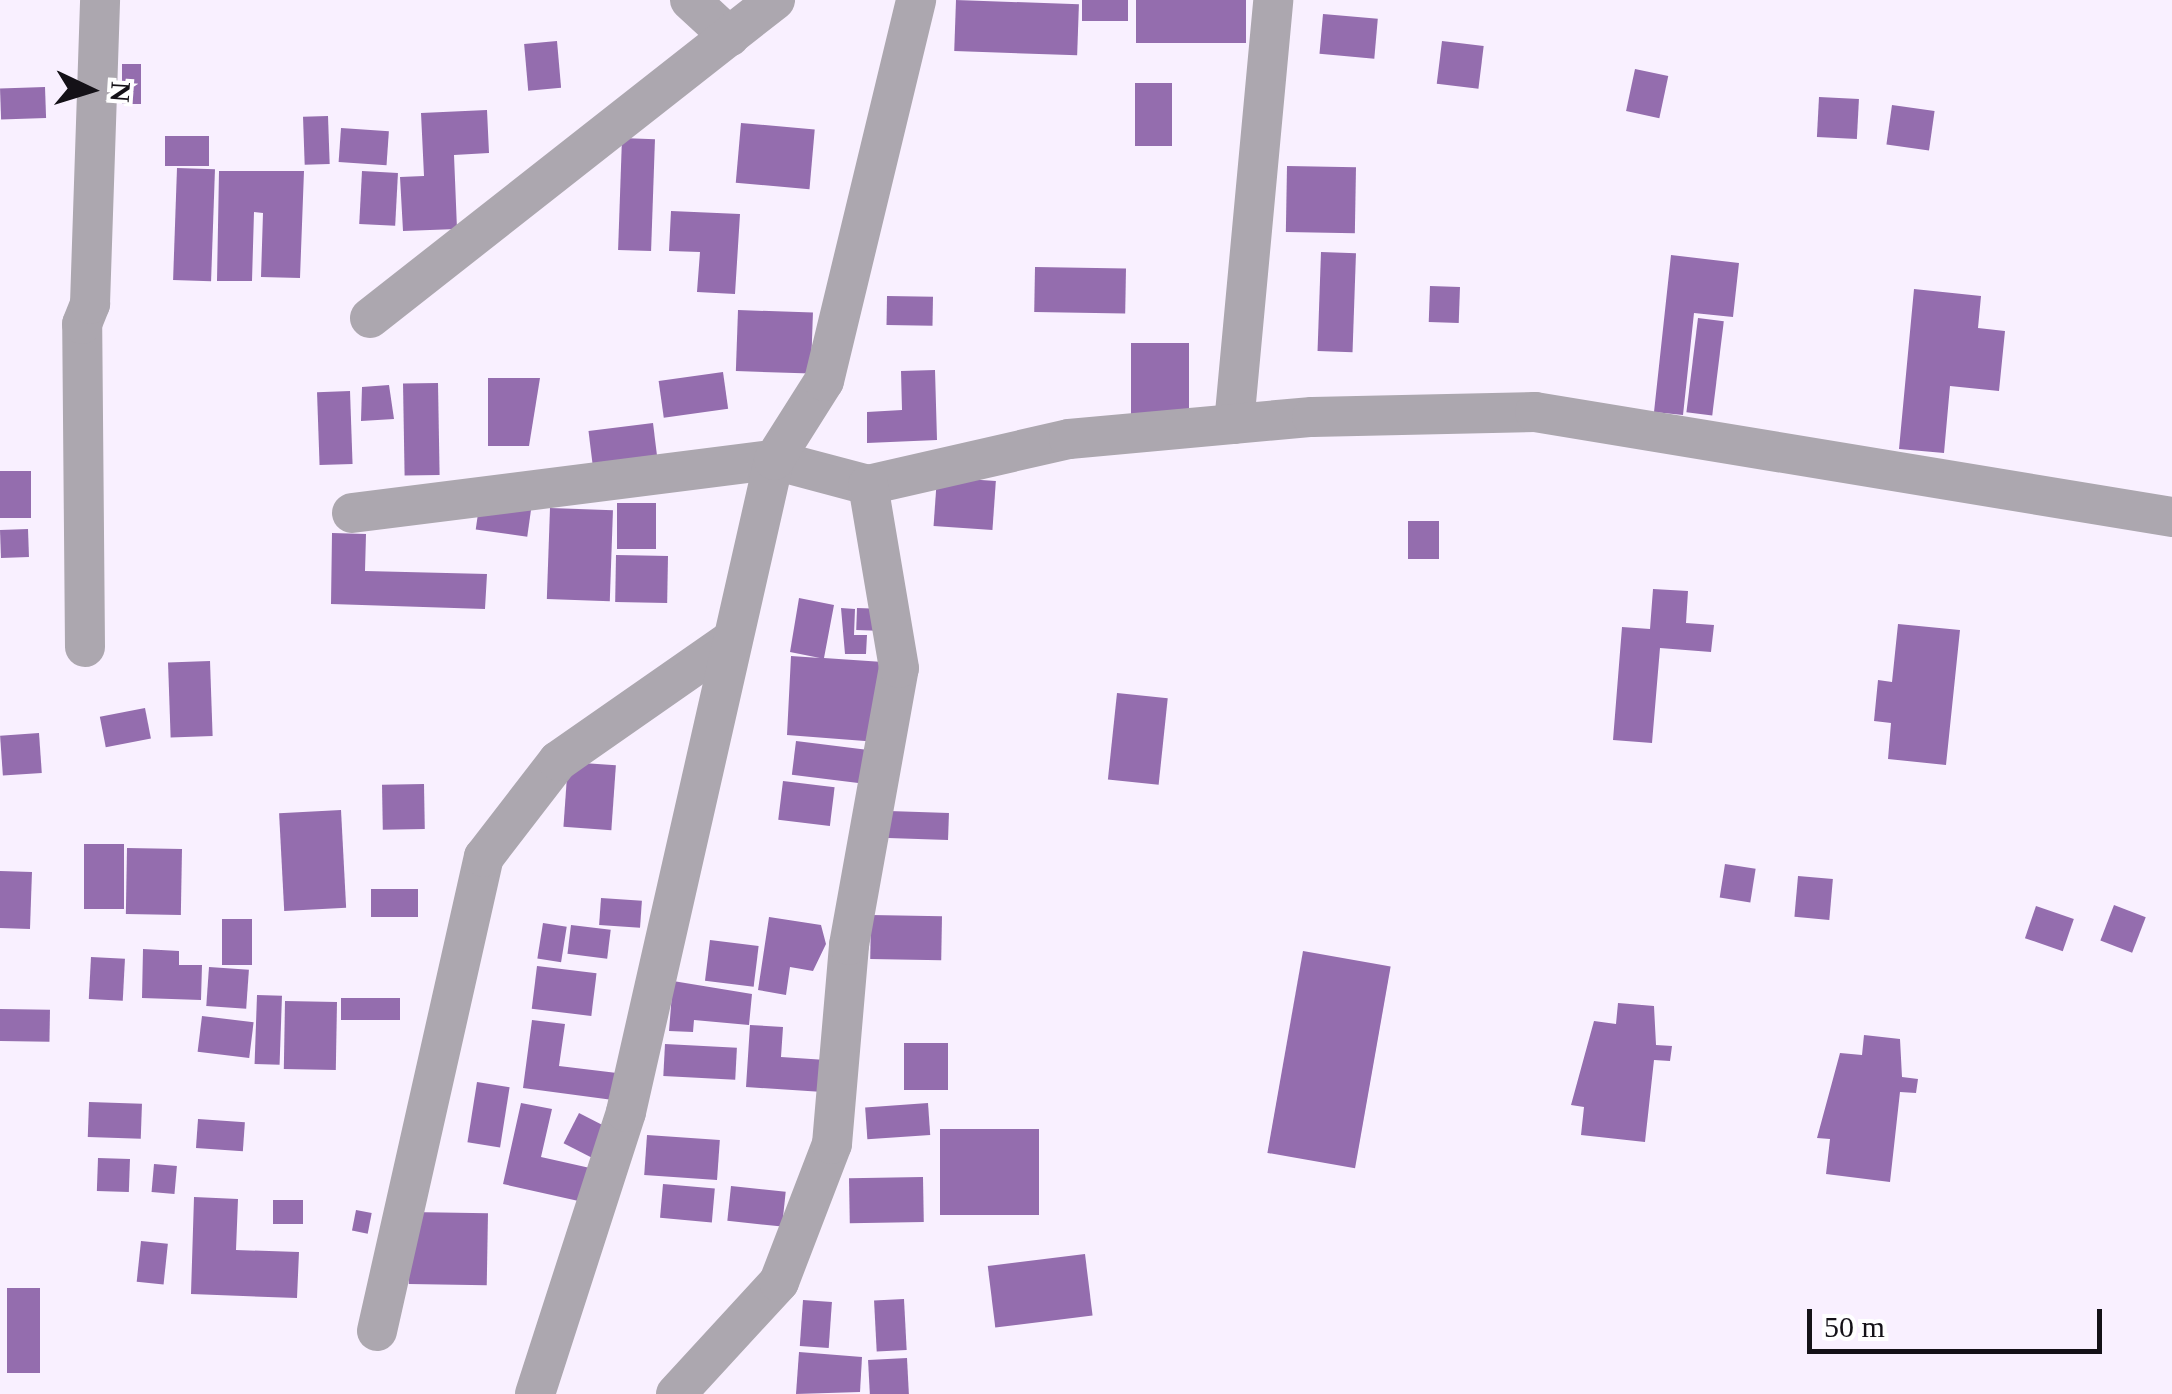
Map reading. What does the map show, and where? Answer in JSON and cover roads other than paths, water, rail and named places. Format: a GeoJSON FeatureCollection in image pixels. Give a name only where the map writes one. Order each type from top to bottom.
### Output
{"type":"FeatureCollection","features":[{"type":"Feature","properties":{"kind":"street"},"geometry":{"type":"LineString","coordinates":[[85,648],[82,324],[90,304],[100,0]]}},
{"type":"Feature","properties":{"kind":"street"},"geometry":{"type":"LineString","coordinates":[[690,0],[730,38]]}},
{"type":"Feature","properties":{"kind":"street"},"geometry":{"type":"LineString","coordinates":[[370,318],[774,0]]}},
{"type":"Feature","properties":{"kind":"street"},"geometry":{"type":"LineString","coordinates":[[535,1394],[626,1112],[774,460],[824,381],[916,0]]}},
{"type":"Feature","properties":{"kind":"street"},"geometry":{"type":"LineString","coordinates":[[1234,424],[1273,0]]}},
{"type":"Feature","properties":{"kind":"street"},"geometry":{"type":"LineString","coordinates":[[352,513],[774,460],[868,485],[1069,438],[1234,424],[1535,412],[2172,518]]}},
{"type":"Feature","properties":{"kind":"street"},"geometry":{"type":"LineString","coordinates":[[676,1394],[779,1282],[832,1144],[849,945],[899,668],[868,485]]}},
{"type":"Feature","properties":{"kind":"street"},"geometry":{"type":"LineString","coordinates":[[376,1331],[484,856],[558,761],[730,641]]}}]}
